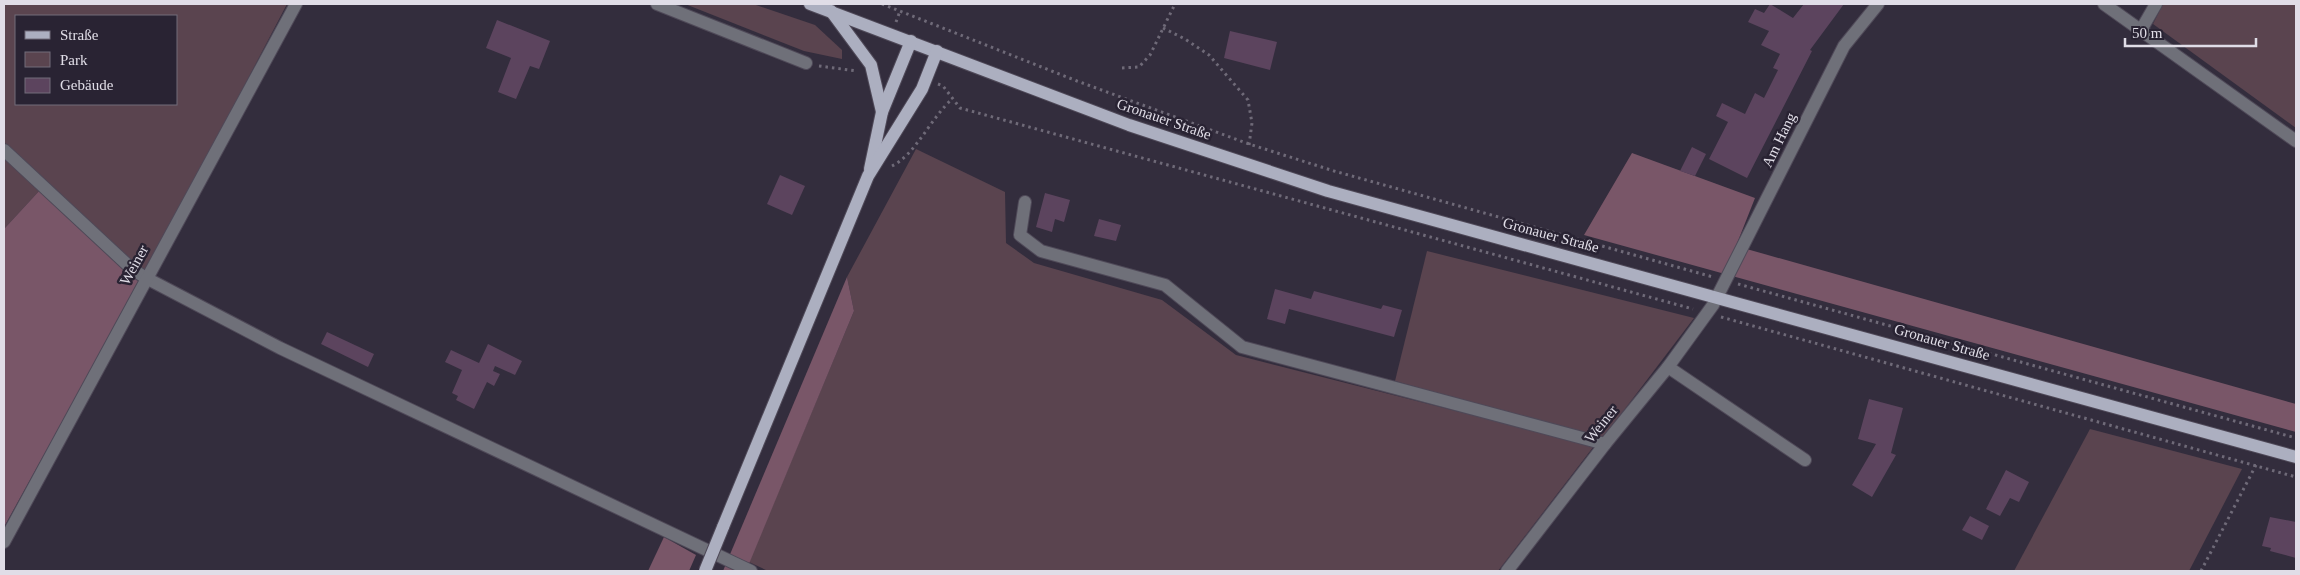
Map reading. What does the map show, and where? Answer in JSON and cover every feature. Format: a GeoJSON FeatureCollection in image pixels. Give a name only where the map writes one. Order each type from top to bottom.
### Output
{"type":"FeatureCollection","features":[{"type":"Feature","properties":{"kind":"main road","name":"Gronauer Straße"},"geometry":{"type":"LineString","coordinates":[[810,4],[911,40],[1129,125],[1328,191],[2296,457]]}},
{"type":"Feature","properties":{"kind":"main road"},"geometry":{"type":"LineString","coordinates":[[831,11],[871,66],[882,112]]}},
{"type":"Feature","properties":{"kind":"main road"},"geometry":{"type":"LineString","coordinates":[[868,176],[882,112],[911,40]]}},
{"type":"Feature","properties":{"kind":"main road"},"geometry":{"type":"LineString","coordinates":[[705,571],[868,176],[926,80],[937,51]]}},
{"type":"Feature","properties":{"kind":"street","name":"Weiner"},"geometry":{"type":"LineString","coordinates":[[4,542],[296,4]]}},
{"type":"Feature","properties":{"kind":"street"},"geometry":{"type":"LineString","coordinates":[[657,4],[806,63]]}},
{"type":"Feature","properties":{"kind":"street","name":"Am Hang"},"geometry":{"type":"LineString","coordinates":[[1718,297],[1728,281],[1844,46],[1878,4]]}},
{"type":"Feature","properties":{"kind":"street"},"geometry":{"type":"LineString","coordinates":[[2104,4],[2296,141]]}},
{"type":"Feature","properties":{"kind":"street"},"geometry":{"type":"LineString","coordinates":[[2141,30],[2156,4]]}},
{"type":"Feature","properties":{"kind":"street"},"geometry":{"type":"LineString","coordinates":[[4,150],[132,269],[146,278],[280,348],[751,571]]}},
{"type":"Feature","properties":{"kind":"street"},"geometry":{"type":"LineString","coordinates":[[1025,202],[1020,235],[1041,251],[1164,285],[1242,347],[1605,444]]}},
{"type":"Feature","properties":{"kind":"street","name":"Weiner"},"geometry":{"type":"LineString","coordinates":[[1508,571],[1605,444],[1668,367],[1708,314],[1718,297]]}},
{"type":"Feature","properties":{"kind":"street"},"geometry":{"type":"LineString","coordinates":[[1668,367],[1805,460]]}},
{"type":"Feature","properties":{"kind":"path"},"geometry":{"type":"LineString","coordinates":[[882,4],[1077,81],[1249,144],[1343,173],[2296,438]]}},
{"type":"Feature","properties":{"kind":"path"},"geometry":{"type":"LineString","coordinates":[[1122,68],[1138,67],[1150,55],[1175,4]]}},
{"type":"Feature","properties":{"kind":"path"},"geometry":{"type":"LineString","coordinates":[[1163,28],[1185,39],[1209,55],[1248,100],[1252,123],[1244,162]]}},
{"type":"Feature","properties":{"kind":"path"},"geometry":{"type":"LineString","coordinates":[[806,63],[855,71],[871,66]]}},
{"type":"Feature","properties":{"kind":"path"},"geometry":{"type":"LineString","coordinates":[[926,80],[943,86],[960,108],[2296,477]]}},
{"type":"Feature","properties":{"kind":"path"},"geometry":{"type":"LineString","coordinates":[[868,176],[903,161],[934,118],[952,100]]}},
{"type":"Feature","properties":{"kind":"path"},"geometry":{"type":"LineString","coordinates":[[2201,571],[2264,448]]}},
{"type":"Feature","properties":{"kind":"green space"},"geometry":{"type":"Polygon","coordinates":[[[4,4],[287,4],[146,273],[118,252],[4,142],[4,4]]]}},
{"type":"Feature","properties":{"kind":"green space"},"geometry":{"type":"Polygon","coordinates":[[[685,4],[753,4],[815,25],[842,50],[842,59],[804,51],[685,4]]]}},
{"type":"Feature","properties":{"kind":"green space"},"geometry":{"type":"Polygon","coordinates":[[[2163,4],[2296,4],[2296,128],[2153,24],[2163,4]]]}},
{"type":"Feature","properties":{"kind":"green space"},"geometry":{"type":"Polygon","coordinates":[[[916,149],[1005,192],[1006,243],[1034,263],[1162,300],[1236,355],[1594,446],[1498,571],[768,571],[749,562],[854,311],[847,277],[916,149]]]}},
{"type":"Feature","properties":{"kind":"green space"},"geometry":{"type":"Polygon","coordinates":[[[4,158],[40,190],[4,229],[4,158]]]}},
{"type":"Feature","properties":{"kind":"green space"},"geometry":{"type":"Polygon","coordinates":[[[1427,251],[1694,318],[1602,439],[1395,381],[1427,251]]]}},
{"type":"Feature","properties":{"kind":"green space"},"geometry":{"type":"Polygon","coordinates":[[[2090,429],[2242,469],[2189,571],[2014,571],[2090,429]]]}},
{"type":"Feature","properties":{"kind":"shaded area"},"geometry":{"type":"Polygon","coordinates":[[[1632,153],[1755,198],[1736,246],[2296,404],[2296,432],[1584,235],[1632,153]]]}},
{"type":"Feature","properties":{"kind":"shaded area"},"geometry":{"type":"Polygon","coordinates":[[[40,190],[140,281],[4,527],[4,229],[40,190]]]}},
{"type":"Feature","properties":{"kind":"shaded area"},"geometry":{"type":"Polygon","coordinates":[[[847,277],[854,311],[746,571],[723,571],[847,277]]]}},
{"type":"Feature","properties":{"kind":"shaded area"},"geometry":{"type":"Polygon","coordinates":[[[664,537],[696,555],[689,571],[648,571],[664,537]]]}},
{"type":"Feature","properties":{"kind":"building"},"geometry":{"type":"Polygon","coordinates":[[[1770,4],[1793,18],[1804,4],[1844,4],[1810,50],[1812,51],[1747,178],[1709,159],[1728,122],[1716,116],[1722,103],[1745,114],[1755,93],[1764,98],[1778,70],[1773,68],[1780,54],[1761,45],[1769,31],[1748,22],[1755,9],[1764,13],[1770,4]]]}},
{"type":"Feature","properties":{"kind":"building"},"geometry":{"type":"Polygon","coordinates":[[[497,20],[550,41],[539,69],[530,66],[516,99],[498,92],[511,58],[486,48],[497,20]]]}},
{"type":"Feature","properties":{"kind":"building"},"geometry":{"type":"Polygon","coordinates":[[[1230,31],[1277,42],[1270,70],[1224,58],[1230,31]]]}},
{"type":"Feature","properties":{"kind":"building"},"geometry":{"type":"Polygon","coordinates":[[[1692,147],[1706,154],[1695,176],[1680,171],[1692,147]]]}},
{"type":"Feature","properties":{"kind":"building"},"geometry":{"type":"Polygon","coordinates":[[[780,175],[805,186],[792,215],[767,204],[780,175]]]}},
{"type":"Feature","properties":{"kind":"building"},"geometry":{"type":"Polygon","coordinates":[[[1045,193],[1070,200],[1064,222],[1055,219],[1052,232],[1036,227],[1045,193]]]}},
{"type":"Feature","properties":{"kind":"building"},"geometry":{"type":"Polygon","coordinates":[[[1099,219],[1121,225],[1116,241],[1094,236],[1099,219]]]}},
{"type":"Feature","properties":{"kind":"building"},"geometry":{"type":"Polygon","coordinates":[[[1275,289],[1311,299],[1314,291],[1381,309],[1383,305],[1402,310],[1394,337],[1289,309],[1285,324],[1267,319],[1275,289]]]}},
{"type":"Feature","properties":{"kind":"building"},"geometry":{"type":"Polygon","coordinates":[[[327,332],[374,354],[368,367],[321,344],[327,332]]]}},
{"type":"Feature","properties":{"kind":"building"},"geometry":{"type":"Polygon","coordinates":[[[488,344],[522,361],[515,375],[495,366],[493,371],[500,374],[494,386],[487,382],[474,409],[456,400],[458,396],[452,393],[462,370],[445,362],[451,350],[479,363],[488,344]]]}},
{"type":"Feature","properties":{"kind":"building"},"geometry":{"type":"Polygon","coordinates":[[[1869,399],[1903,408],[1891,453],[1896,455],[1872,497],[1852,485],[1876,444],[1858,439],[1869,399]]]}},
{"type":"Feature","properties":{"kind":"building"},"geometry":{"type":"Polygon","coordinates":[[[2006,470],[2029,482],[2019,502],[2010,498],[2000,516],[1986,509],[2006,470]]]}},
{"type":"Feature","properties":{"kind":"building"},"geometry":{"type":"Polygon","coordinates":[[[1970,516],[1989,526],[1982,540],[1962,530],[1970,516]]]}},
{"type":"Feature","properties":{"kind":"building"},"geometry":{"type":"Polygon","coordinates":[[[2270,517],[2296,522],[2296,558],[2270,551],[2271,548],[2262,546],[2270,517]]]}}]}
